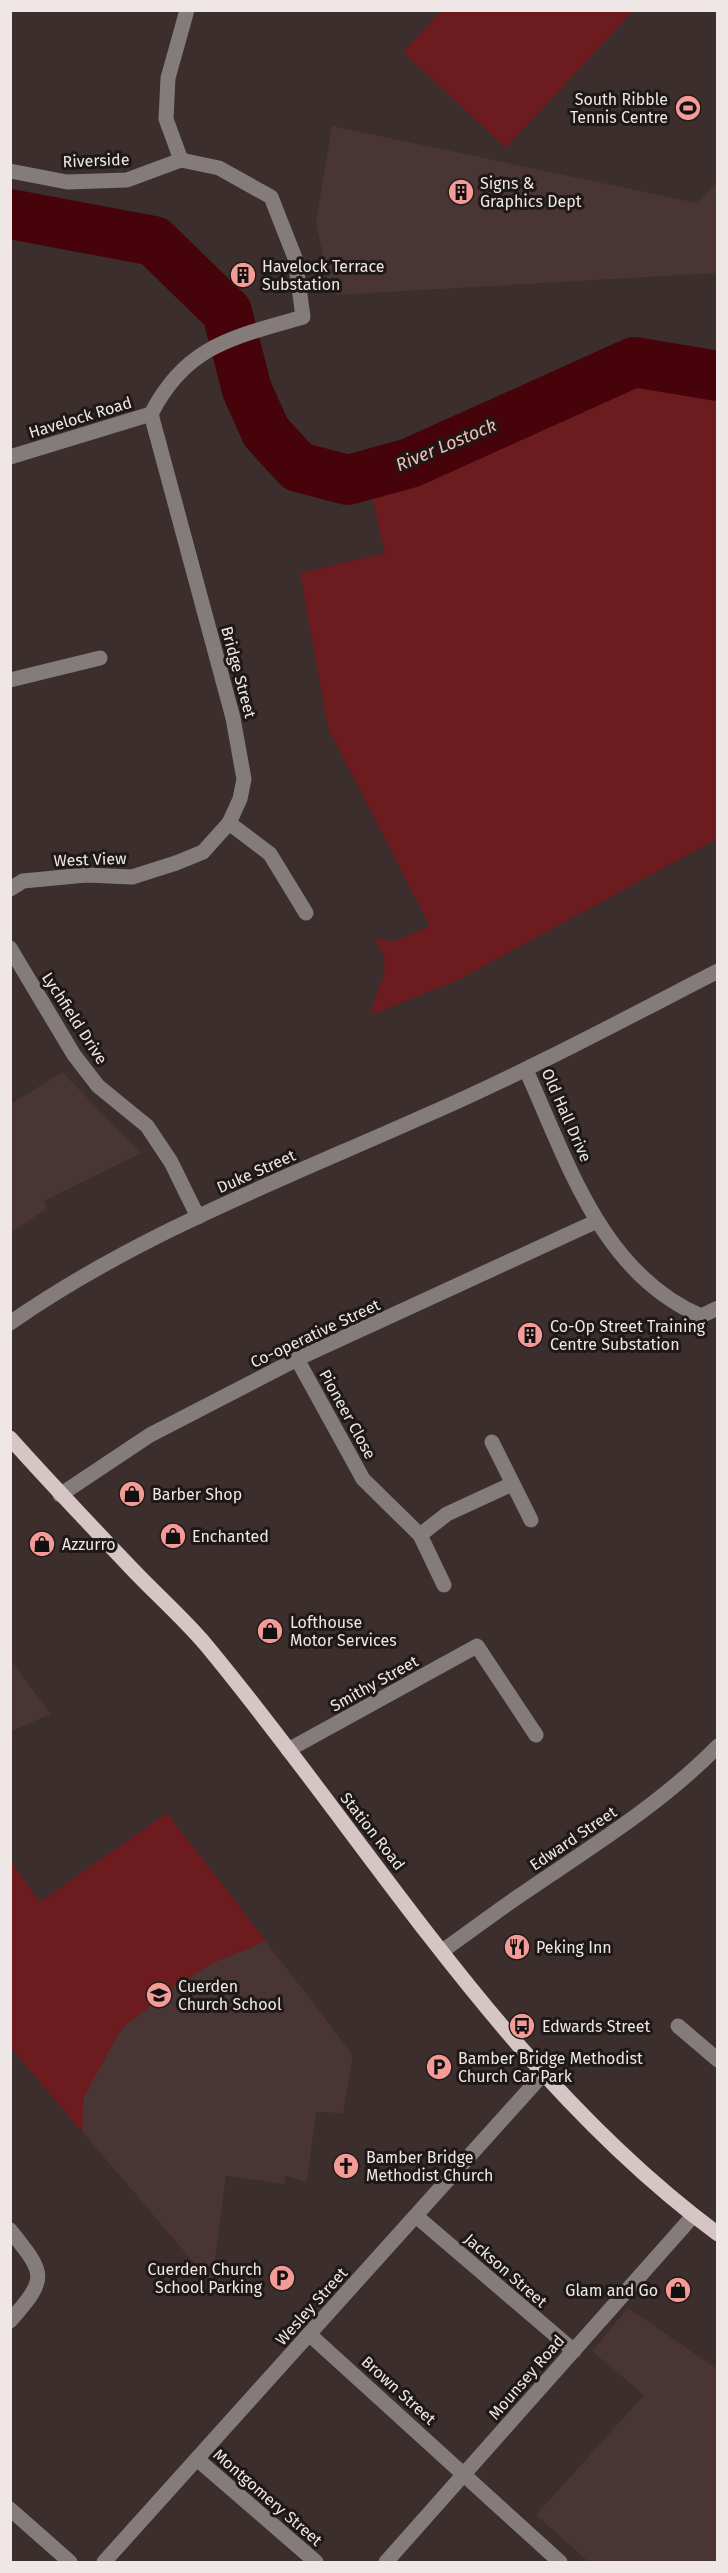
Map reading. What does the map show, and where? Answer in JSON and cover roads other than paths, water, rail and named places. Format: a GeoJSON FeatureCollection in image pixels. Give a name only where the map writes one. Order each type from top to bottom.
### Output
{"type":"FeatureCollection","features":[{"type":"Feature","properties":{"kind":"main road","name":"Station Road"},"geometry":{"type":"LineString","coordinates":[[10,1438],[60,1495],[204,1643],[442,1951],[544,2073],[617,2148],[693,2216],[716,2231]]}},
{"type":"Feature","properties":{"kind":"street"},"geometry":{"type":"LineString","coordinates":[[181,160],[166,119],[168,78],[187,10]]}},
{"type":"Feature","properties":{"kind":"street","name":"Riverside"},"geometry":{"type":"LineString","coordinates":[[10,171],[67,182],[127,180],[181,160]]}},
{"type":"Feature","properties":{"kind":"street","name":"Havelock Road"},"geometry":{"type":"LineString","coordinates":[[10,457],[151,414],[164,389],[203,351],[245,333],[303,317],[295,258],[271,197],[219,168],[181,160]]}},
{"type":"Feature","properties":{"kind":"street","name":"Bridge Street"},"geometry":{"type":"LineString","coordinates":[[151,414],[233,718],[244,779],[240,799],[229,823]]}},
{"type":"Feature","properties":{"kind":"street"},"geometry":{"type":"LineString","coordinates":[[10,680],[100,658]]}},
{"type":"Feature","properties":{"kind":"street"},"geometry":{"type":"LineString","coordinates":[[229,823],[270,854],[306,913]]}},
{"type":"Feature","properties":{"kind":"street","name":"West View"},"geometry":{"type":"LineString","coordinates":[[10,889],[23,881],[75,876],[132,877],[203,852],[229,823]]}},
{"type":"Feature","properties":{"kind":"street","name":"Lychfield Drive"},"geometry":{"type":"LineString","coordinates":[[10,948],[74,1055],[98,1086],[147,1126],[171,1162],[198,1217]]}},
{"type":"Feature","properties":{"kind":"street","name":"Old Hall Drive"},"geometry":{"type":"LineString","coordinates":[[717,971],[526,1070],[595,1222],[644,1281],[674,1304],[701,1316],[717,1308]]}},
{"type":"Feature","properties":{"kind":"street","name":"Duke Street"},"geometry":{"type":"LineString","coordinates":[[10,1323],[95,1268],[198,1217],[526,1070]]}},
{"type":"Feature","properties":{"kind":"street","name":"Co-operative Street"},"geometry":{"type":"LineString","coordinates":[[60,1495],[150,1434],[297,1359],[595,1222]]}},
{"type":"Feature","properties":{"kind":"street","name":"Pioneer Close"},"geometry":{"type":"LineString","coordinates":[[297,1359],[363,1479],[420,1535],[444,1585]]}},
{"type":"Feature","properties":{"kind":"street"},"geometry":{"type":"LineString","coordinates":[[492,1442],[531,1520]]}},
{"type":"Feature","properties":{"kind":"street"},"geometry":{"type":"LineString","coordinates":[[420,1535],[447,1514],[512,1484]]}},
{"type":"Feature","properties":{"kind":"street","name":"Smithy Street"},"geometry":{"type":"LineString","coordinates":[[288,1750],[477,1647],[536,1735]]}},
{"type":"Feature","properties":{"kind":"street","name":"Edward Street"},"geometry":{"type":"LineString","coordinates":[[442,1951],[527,1890],[619,1830],[692,1772],[717,1746]]}},
{"type":"Feature","properties":{"kind":"street"},"geometry":{"type":"LineString","coordinates":[[678,2026],[717,2060]]}},
{"type":"Feature","properties":{"kind":"street","name":"Wesley Street"},"geometry":{"type":"LineString","coordinates":[[104,2562],[544,2073]]}},
{"type":"Feature","properties":{"kind":"street","name":"Jackson Street"},"geometry":{"type":"LineString","coordinates":[[416,2216],[573,2351]]}},
{"type":"Feature","properties":{"kind":"street","name":"Mounsey Road"},"geometry":{"type":"LineString","coordinates":[[386,2562],[693,2216]]}},
{"type":"Feature","properties":{"kind":"street"},"geometry":{"type":"LineString","coordinates":[[10,2230],[39,2267],[38,2284],[30,2298],[10,2321]]}},
{"type":"Feature","properties":{"kind":"street","name":"Brown Street"},"geometry":{"type":"LineString","coordinates":[[309,2334],[560,2562]]}},
{"type":"Feature","properties":{"kind":"street","name":"Montgomery Street"},"geometry":{"type":"LineString","coordinates":[[197,2459],[316,2562]]}},
{"type":"Feature","properties":{"kind":"street"},"geometry":{"type":"LineString","coordinates":[[10,2509],[70,2562]]}},
{"type":"Feature","properties":{"kind":"waterway","name":"River Lostock"},"geometry":{"type":"LineString","coordinates":[[10,214],[154,241],[227,312],[247,390],[266,432],[298,467],[348,480],[410,463],[634,362],[718,376]]}},
{"type":"Feature","properties":{"kind":"place","name":"South Ribble Tennis Centre"},"geometry":{"type":"Point","coordinates":[688,108]}},
{"type":"Feature","properties":{"kind":"place","name":"Signs & Graphics Dept"},"geometry":{"type":"Point","coordinates":[461,192]}},
{"type":"Feature","properties":{"kind":"place","name":"Havelock Terrace Substation"},"geometry":{"type":"Point","coordinates":[243,275]}},
{"type":"Feature","properties":{"kind":"place","name":"Co-Op Street Training Centre Substation"},"geometry":{"type":"Point","coordinates":[530,1335]}},
{"type":"Feature","properties":{"kind":"place","name":"Barber Shop"},"geometry":{"type":"Point","coordinates":[132,1494]}},
{"type":"Feature","properties":{"kind":"place","name":"Enchanted"},"geometry":{"type":"Point","coordinates":[173,1536]}},
{"type":"Feature","properties":{"kind":"place","name":"Azzurro"},"geometry":{"type":"Point","coordinates":[42,1544]}},
{"type":"Feature","properties":{"kind":"place","name":"Lofthouse Motor Services"},"geometry":{"type":"Point","coordinates":[270,1631]}},
{"type":"Feature","properties":{"kind":"place","name":"Peking Inn"},"geometry":{"type":"Point","coordinates":[517,1947]}},
{"type":"Feature","properties":{"kind":"place","name":"Cuerden Church School"},"geometry":{"type":"Point","coordinates":[159,1995]}},
{"type":"Feature","properties":{"kind":"place","name":"Edwards Street"},"geometry":{"type":"Point","coordinates":[522,2026]}},
{"type":"Feature","properties":{"kind":"place","name":"Bamber Bridge Methodist Church Car Park"},"geometry":{"type":"Point","coordinates":[439,2067]}},
{"type":"Feature","properties":{"kind":"place","name":"Bamber Bridge Methodist Church"},"geometry":{"type":"Point","coordinates":[346,2166]}},
{"type":"Feature","properties":{"kind":"place","name":"Cuerden Church School Parking"},"geometry":{"type":"Point","coordinates":[282,2278]}},
{"type":"Feature","properties":{"kind":"place","name":"Glam and Go"},"geometry":{"type":"Point","coordinates":[678,2290]}}]}
